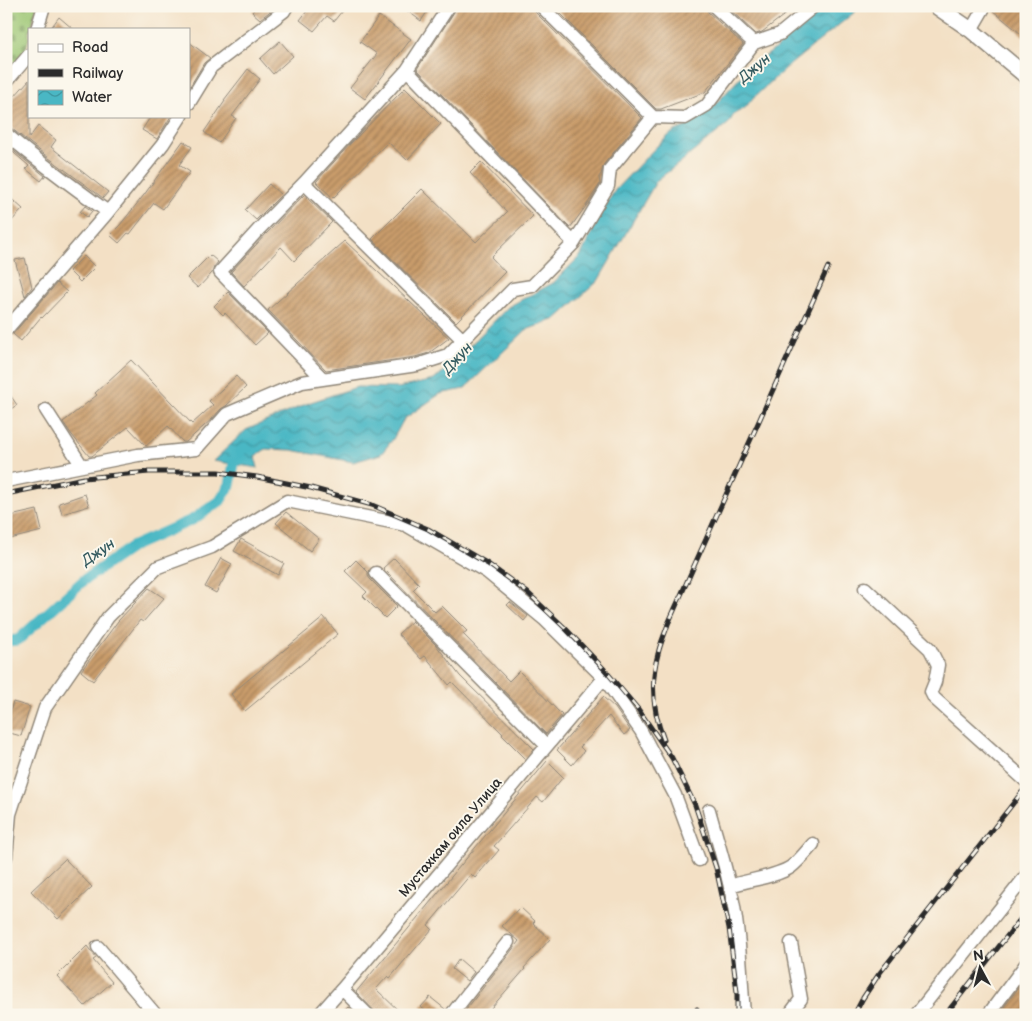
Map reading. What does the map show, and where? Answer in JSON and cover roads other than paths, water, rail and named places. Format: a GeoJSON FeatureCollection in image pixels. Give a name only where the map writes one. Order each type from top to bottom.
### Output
{"type":"FeatureCollection","features":[{"type":"Feature","properties":{"kind":"main road"},"geometry":{"type":"LineString","coordinates":[[936,6],[971,30],[1026,76]]}},
{"type":"Feature","properties":{"kind":"street"},"geometry":{"type":"LineString","coordinates":[[37,28],[44,6]]}},
{"type":"Feature","properties":{"kind":"street"},"geometry":{"type":"LineString","coordinates":[[190,101],[211,67],[284,11],[287,6]]}},
{"type":"Feature","properties":{"kind":"street"},"geometry":{"type":"LineString","coordinates":[[323,379],[220,272],[304,183],[406,70],[449,6]]}},
{"type":"Feature","properties":{"kind":"street"},"geometry":{"type":"LineString","coordinates":[[541,6],[653,117],[685,118],[707,105],[754,43],[780,34],[814,6]]}},
{"type":"Feature","properties":{"kind":"street"},"geometry":{"type":"LineString","coordinates":[[714,6],[754,43]]}},
{"type":"Feature","properties":{"kind":"street"},"geometry":{"type":"LineString","coordinates":[[971,30],[985,6]]}},
{"type":"Feature","properties":{"kind":"street"},"geometry":{"type":"LineString","coordinates":[[6,82],[28,56]]}},
{"type":"Feature","properties":{"kind":"street"},"geometry":{"type":"LineString","coordinates":[[406,70],[574,244]]}},
{"type":"Feature","properties":{"kind":"street"},"geometry":{"type":"LineString","coordinates":[[6,481],[138,455],[196,449],[227,414],[302,382],[417,365],[448,355],[513,289],[532,286],[574,244],[608,186],[610,169],[653,117]]}},
{"type":"Feature","properties":{"kind":"street"},"geometry":{"type":"LineString","coordinates":[[6,330],[108,212],[163,144],[180,118]]}},
{"type":"Feature","properties":{"kind":"street"},"geometry":{"type":"LineString","coordinates":[[6,134],[31,156],[108,212]]}},
{"type":"Feature","properties":{"kind":"street"},"geometry":{"type":"LineString","coordinates":[[304,183],[463,340]]}},
{"type":"Feature","properties":{"kind":"street"},"geometry":{"type":"LineString","coordinates":[[46,410],[82,466]]}},
{"type":"Feature","properties":{"kind":"street"},"geometry":{"type":"LineString","coordinates":[[6,857],[10,814],[45,708],[108,617],[158,567],[212,547],[287,501],[406,525],[487,572],[544,619],[604,678],[641,730],[675,795],[699,860]]}},
{"type":"Feature","properties":{"kind":"street"},"geometry":{"type":"LineString","coordinates":[[376,573],[546,745]]}},
{"type":"Feature","properties":{"kind":"street"},"geometry":{"type":"LineString","coordinates":[[865,588],[930,648],[938,665],[931,692],[934,698],[1026,781]]}},
{"type":"Feature","properties":{"kind":"street","name":"Мустахкам оила Улица"},"geometry":{"type":"LineString","coordinates":[[319,1015],[604,678]]}},
{"type":"Feature","properties":{"kind":"street"},"geometry":{"type":"LineString","coordinates":[[709,810],[732,897],[738,940],[744,1015]]}},
{"type":"Feature","properties":{"kind":"street"},"geometry":{"type":"LineString","coordinates":[[730,886],[790,868],[813,844]]}},
{"type":"Feature","properties":{"kind":"street"},"geometry":{"type":"LineString","coordinates":[[916,1015],[1026,876]]}},
{"type":"Feature","properties":{"kind":"street"},"geometry":{"type":"LineString","coordinates":[[451,1015],[508,942]]}},
{"type":"Feature","properties":{"kind":"street"},"geometry":{"type":"LineString","coordinates":[[789,1015],[801,999],[791,944]]}},
{"type":"Feature","properties":{"kind":"street"},"geometry":{"type":"LineString","coordinates":[[98,947],[156,1015]]}},
{"type":"Feature","properties":{"kind":"street"},"geometry":{"type":"LineString","coordinates":[[988,1015],[1024,969]]}},
{"type":"Feature","properties":{"kind":"street"},"geometry":{"type":"LineString","coordinates":[[342,989],[368,1015]]}},
{"type":"Feature","properties":{"kind":"water"},"geometry":{"type":"Polygon","coordinates":[[[825,6],[862,6],[786,68],[752,99],[745,108],[734,114],[729,123],[657,180],[598,281],[556,319],[526,330],[464,389],[440,394],[404,419],[393,439],[381,454],[353,462],[292,450],[266,449],[255,456],[258,468],[213,461],[246,430],[311,402],[357,387],[398,388],[434,380],[508,307],[553,283],[581,255],[603,209],[616,189],[657,146],[673,132],[689,125],[713,107],[746,71],[779,46],[807,15],[825,6]]]}},
{"type":"Feature","properties":{"kind":"waterway","name":"Джун"},"geometry":{"type":"LineString","coordinates":[[6,641],[18,640],[84,580],[133,546],[192,520],[220,501],[230,485],[235,458],[240,453]]}},
{"type":"Feature","properties":{"kind":"railway"},"geometry":{"type":"LineString","coordinates":[[664,740],[657,719],[653,687],[661,643],[828,267]]}},
{"type":"Feature","properties":{"kind":"railway"},"geometry":{"type":"LineString","coordinates":[[6,494],[84,478],[149,472],[218,472],[257,477],[311,488],[372,505],[428,529],[488,564],[528,593],[604,669],[638,709],[672,758],[695,805],[716,868],[729,928],[737,992],[737,1015]]}},
{"type":"Feature","properties":{"kind":"railway"},"geometry":{"type":"LineString","coordinates":[[854,1015],[879,974],[1026,787]]}},
{"type":"Feature","properties":{"kind":"railway"},"geometry":{"type":"LineString","coordinates":[[945,1015],[1026,912]]}},
{"type":"Feature","properties":{"kind":"railway"},"geometry":{"type":"LineString","coordinates":[[697,1009],[697,1015]]}}]}
